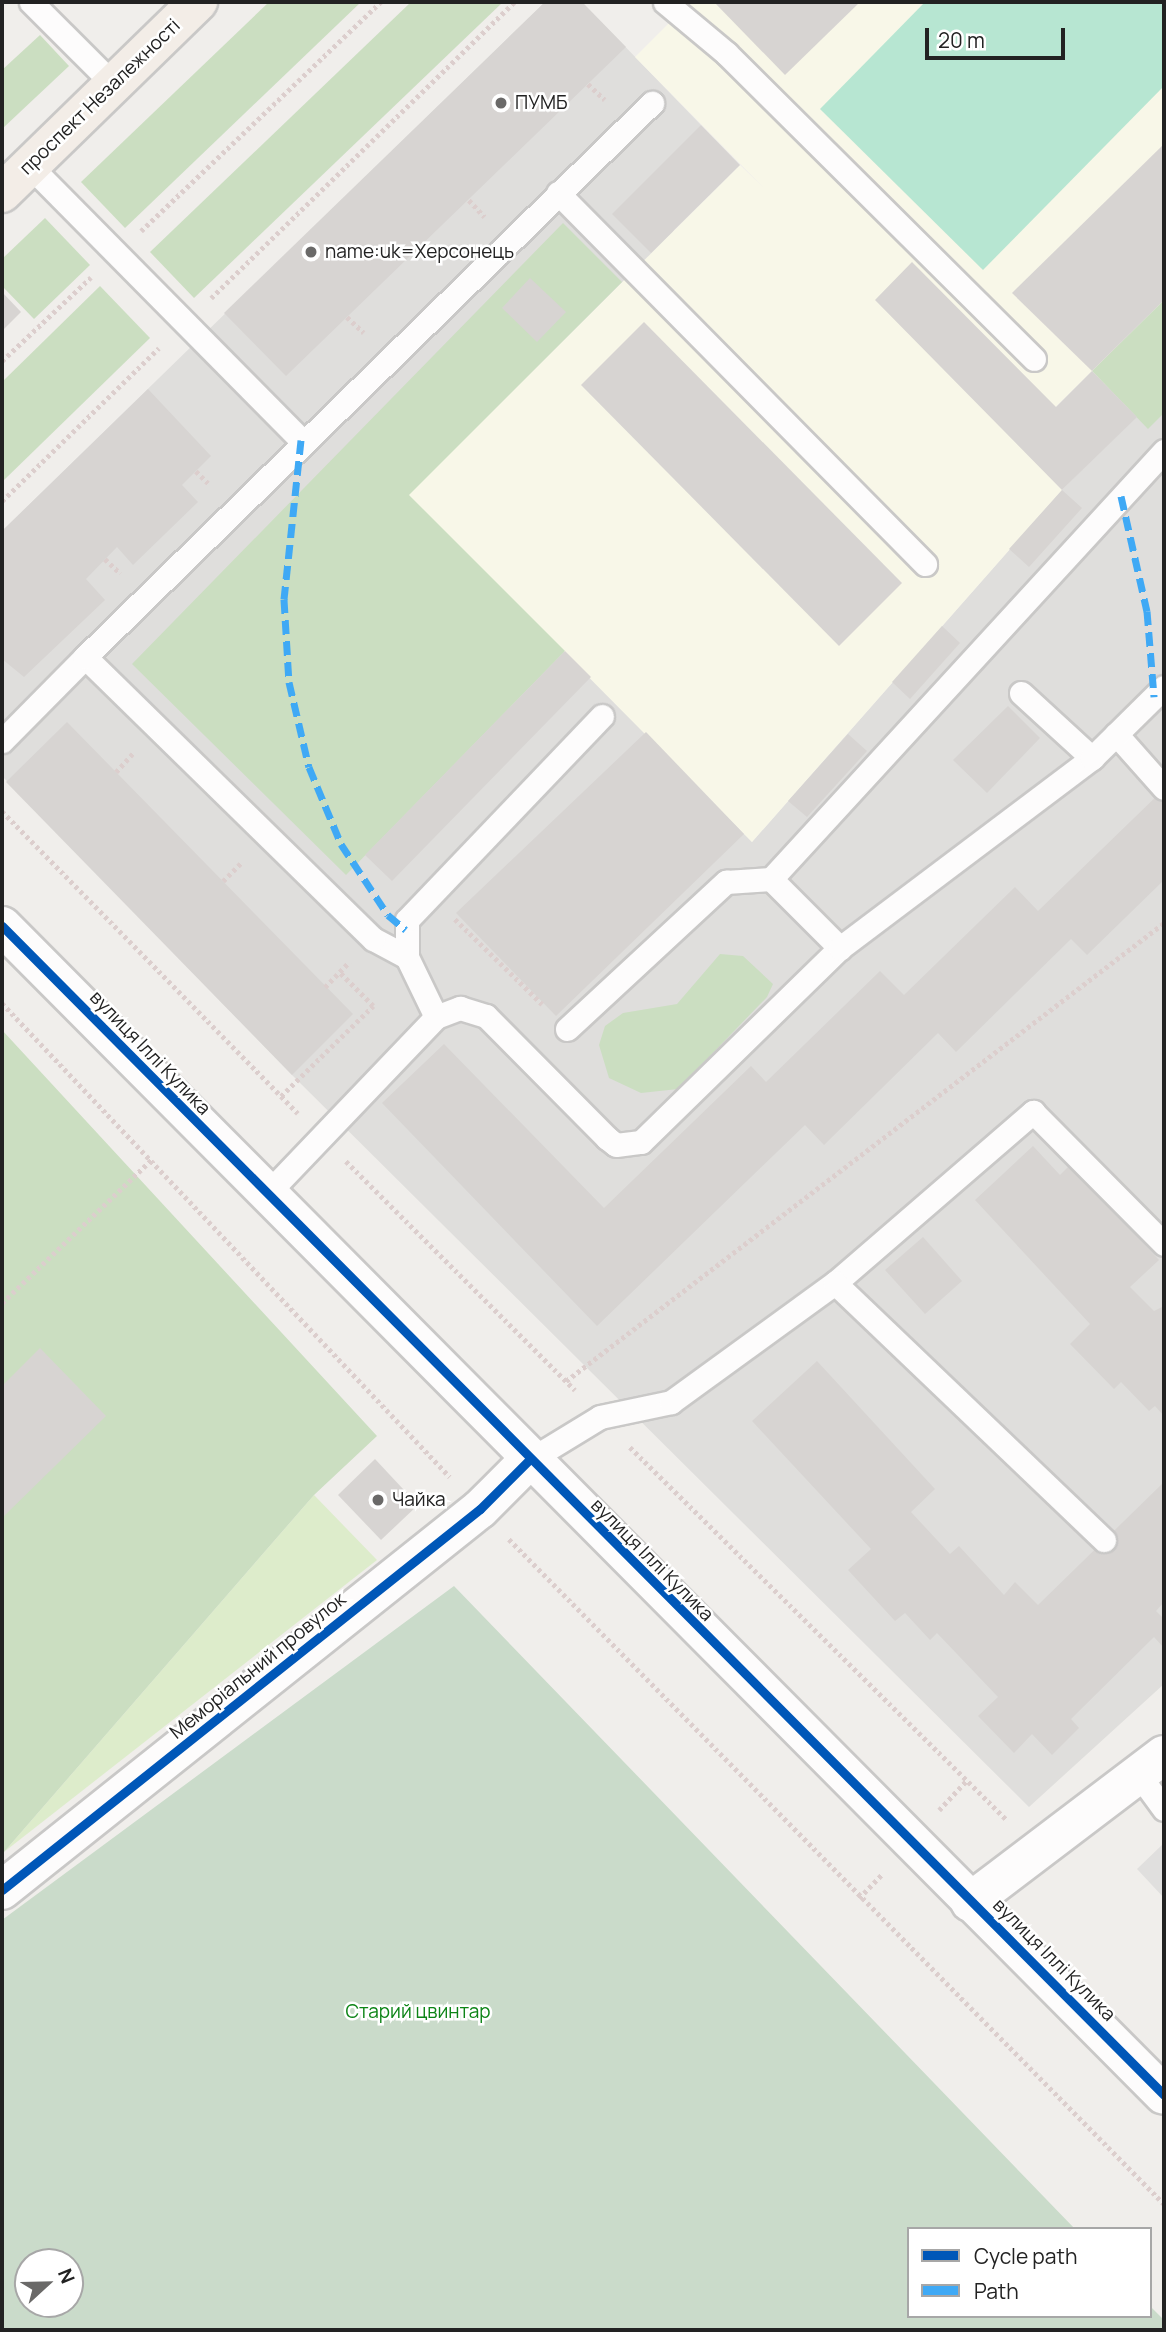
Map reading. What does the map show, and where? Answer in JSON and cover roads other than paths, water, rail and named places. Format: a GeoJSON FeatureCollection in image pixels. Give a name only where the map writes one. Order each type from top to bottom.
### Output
{"type":"FeatureCollection","features":[{"type":"Feature","properties":{"kind":"main road","name":"проспект Незалежності"},"geometry":{"type":"LineString","coordinates":[[2,193],[198,2]]}},
{"type":"Feature","properties":{"kind":"street","name":"вулиця Іллі Кулика"},"geometry":{"type":"LineString","coordinates":[[2,926],[264,1197],[1164,2095]]}},
{"type":"Feature","properties":{"kind":"street","name":"Меморіальний провулок"},"geometry":{"type":"LineString","coordinates":[[2,1890],[480,1509],[528,1461]]}},
{"type":"Feature","properties":{"kind":"street"},"geometry":{"type":"LineString","coordinates":[[970,1902],[1036,1849],[1152,1765]]}},
{"type":"Feature","properties":{"kind":"lane"},"geometry":{"type":"LineString","coordinates":[[31,2],[112,83]]}},
{"type":"Feature","properties":{"kind":"lane"},"geometry":{"type":"LineString","coordinates":[[665,2],[726,53],[1034,359]]}},
{"type":"Feature","properties":{"kind":"lane"},"geometry":{"type":"LineString","coordinates":[[2,740],[301,440],[652,103]]}},
{"type":"Feature","properties":{"kind":"lane"},"geometry":{"type":"LineString","coordinates":[[30,166],[301,440]]}},
{"type":"Feature","properties":{"kind":"lane"},"geometry":{"type":"LineString","coordinates":[[558,192],[925,564]]}},
{"type":"Feature","properties":{"kind":"lane"},"geometry":{"type":"LineString","coordinates":[[567,1029],[726,882],[771,879],[1164,451]]}},
{"type":"Feature","properties":{"kind":"lane"},"geometry":{"type":"LineString","coordinates":[[85,657],[373,939],[407,957]]}},
{"type":"Feature","properties":{"kind":"lane"},"geometry":{"type":"LineString","coordinates":[[264,1197],[436,1017],[460,1008],[486,1016],[607,1138],[628,1145],[641,1142],[840,948],[1091,758],[1164,687]]}},
{"type":"Feature","properties":{"kind":"lane"},"geometry":{"type":"LineString","coordinates":[[1021,693],[1091,758]]}},
{"type":"Feature","properties":{"kind":"lane"},"geometry":{"type":"LineString","coordinates":[[436,1017],[407,957],[407,920],[602,716]]}},
{"type":"Feature","properties":{"kind":"lane"},"geometry":{"type":"LineString","coordinates":[[1116,734],[1164,788]]}},
{"type":"Feature","properties":{"kind":"lane"},"geometry":{"type":"LineString","coordinates":[[771,879],[840,948]]}},
{"type":"Feature","properties":{"kind":"lane"},"geometry":{"type":"LineString","coordinates":[[528,1461],[600,1417],[671,1402],[835,1283],[1032,1112],[1164,1244]]}},
{"type":"Feature","properties":{"kind":"lane"},"geometry":{"type":"LineString","coordinates":[[835,1283],[1104,1540]]}},
{"type":"Feature","properties":{"kind":"lane"},"geometry":{"type":"LineString","coordinates":[[1152,1765],[1164,1808]]}},
{"type":"Feature","properties":{"kind":"place","name":"ПУМБ"},"geometry":{"type":"Point","coordinates":[501,103]}},
{"type":"Feature","properties":{"kind":"place","name":"name:uk=Херсонець"},"geometry":{"type":"Point","coordinates":[311,252]}},
{"type":"Feature","properties":{"kind":"place","name":"Чайка"},"geometry":{"type":"Point","coordinates":[378,1500]}},
{"type":"Feature","properties":{"kind":"park label","name":"Старий цвинтар"},"geometry":{"type":"Point","coordinates":[418,2012]}}]}
